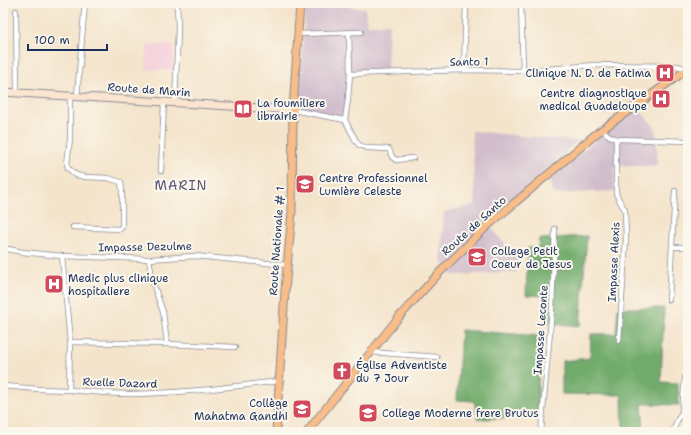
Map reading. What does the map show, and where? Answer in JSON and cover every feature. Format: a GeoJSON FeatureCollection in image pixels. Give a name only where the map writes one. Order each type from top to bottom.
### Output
{"type":"FeatureCollection","features":[{"type":"Feature","properties":{"kind":"main road","name":"Route Nationale # 1"},"geometry":{"type":"LineString","coordinates":[[276,432],[292,212],[293,110],[300,3]]}},
{"type":"Feature","properties":{"kind":"main road","name":"Route de Santo"},"geometry":{"type":"LineString","coordinates":[[306,432],[370,352],[439,273],[485,228],[602,129],[688,69]]}},
{"type":"Feature","properties":{"kind":"main road","name":"Route de Marin"},"geometry":{"type":"LineString","coordinates":[[3,92],[293,110]]}},
{"type":"Feature","properties":{"kind":"street"},"geometry":{"type":"LineString","coordinates":[[73,227],[120,229],[122,227],[121,182],[108,178],[76,175],[68,168],[67,164],[85,3]]}},
{"type":"Feature","properties":{"kind":"street"},"geometry":{"type":"LineString","coordinates":[[175,103],[178,29],[177,3]]}},
{"type":"Feature","properties":{"kind":"street"},"geometry":{"type":"LineString","coordinates":[[464,70],[466,3]]}},
{"type":"Feature","properties":{"kind":"street"},"geometry":{"type":"LineString","coordinates":[[521,3],[523,71]]}},
{"type":"Feature","properties":{"kind":"street"},"geometry":{"type":"LineString","coordinates":[[16,11],[17,93]]}},
{"type":"Feature","properties":{"kind":"street"},"geometry":{"type":"LineString","coordinates":[[349,32],[350,74],[345,120],[356,140],[364,147],[388,149],[393,159],[396,160],[413,158]]}},
{"type":"Feature","properties":{"kind":"street"},"geometry":{"type":"LineString","coordinates":[[298,34],[361,32]]}},
{"type":"Feature","properties":{"kind":"street","name":"Santo 1"},"geometry":{"type":"LineString","coordinates":[[350,74],[464,70],[523,71],[595,66],[677,66],[688,69]]}},
{"type":"Feature","properties":{"kind":"street"},"geometry":{"type":"LineString","coordinates":[[161,171],[164,102]]}},
{"type":"Feature","properties":{"kind":"street"},"geometry":{"type":"LineString","coordinates":[[293,110],[345,120]]}},
{"type":"Feature","properties":{"kind":"street"},"geometry":{"type":"LineString","coordinates":[[602,129],[608,135],[616,139],[688,141]]}},
{"type":"Feature","properties":{"kind":"street","name":"Impasse Alexis"},"geometry":{"type":"LineString","coordinates":[[616,139],[616,193],[625,210],[626,240],[619,340]]}},
{"type":"Feature","properties":{"kind":"street"},"geometry":{"type":"LineString","coordinates":[[669,300],[675,191]]}},
{"type":"Feature","properties":{"kind":"street","name":"Impasse Leconte"},"geometry":{"type":"LineString","coordinates":[[542,432],[552,308],[555,229]]}},
{"type":"Feature","properties":{"kind":"street"},"geometry":{"type":"LineString","coordinates":[[672,247],[688,247]]}},
{"type":"Feature","properties":{"kind":"street","name":"Impasse Dezulme"},"geometry":{"type":"LineString","coordinates":[[3,248],[22,252],[62,256],[149,259],[195,256],[287,265]]}},
{"type":"Feature","properties":{"kind":"street","name":"Ruelle Dazard"},"geometry":{"type":"LineString","coordinates":[[62,256],[70,342],[69,390],[126,394],[164,393],[205,390],[279,381]]}},
{"type":"Feature","properties":{"kind":"street"},"geometry":{"type":"LineString","coordinates":[[149,259],[153,283],[163,312],[167,344]]}},
{"type":"Feature","properties":{"kind":"street"},"geometry":{"type":"LineString","coordinates":[[70,342],[235,347]]}},
{"type":"Feature","properties":{"kind":"street"},"geometry":{"type":"LineString","coordinates":[[370,352],[437,357]]}},
{"type":"Feature","properties":{"kind":"street"},"geometry":{"type":"LineString","coordinates":[[673,432],[682,412],[685,378]]}},
{"type":"Feature","properties":{"kind":"street"},"geometry":{"type":"LineString","coordinates":[[3,386],[69,390]]}},
{"type":"Feature","properties":{"kind":"shaded area"},"geometry":{"type":"Polygon","coordinates":[[[306,3],[348,3],[348,7],[365,8],[367,25],[389,24],[387,71],[349,73],[345,120],[298,108],[306,3]]]}},
{"type":"Feature","properties":{"kind":"shaded area"},"geometry":{"type":"Polygon","coordinates":[[[147,45],[174,45],[173,70],[146,70],[147,45]]]}},
{"type":"Feature","properties":{"kind":"shaded area"},"geometry":{"type":"Polygon","coordinates":[[[638,108],[656,129],[658,166],[615,166],[614,191],[553,194],[549,179],[608,130],[638,108]]]}},
{"type":"Feature","properties":{"kind":"shaded area"},"geometry":{"type":"Polygon","coordinates":[[[472,131],[577,141],[487,223],[518,259],[516,272],[452,275],[441,260],[444,212],[475,205],[472,131]]]}},
{"type":"Feature","properties":{"kind":"green space"},"geometry":{"type":"Polygon","coordinates":[[[587,236],[580,326],[545,323],[548,296],[526,295],[528,248],[538,248],[539,239],[587,236]]]}},
{"type":"Feature","properties":{"kind":"green space"},"geometry":{"type":"Polygon","coordinates":[[[618,308],[664,308],[661,382],[678,383],[679,405],[642,404],[644,429],[623,430],[622,395],[562,394],[562,361],[590,358],[591,334],[616,334],[618,308]]]}},
{"type":"Feature","properties":{"kind":"green space"},"geometry":{"type":"Polygon","coordinates":[[[461,330],[540,336],[537,417],[478,419],[474,401],[457,400],[461,330]]]}},
{"type":"Feature","properties":{"kind":"place","name":"Clinique N. D. de Fatima"},"geometry":{"type":"Point","coordinates":[665,73]}},
{"type":"Feature","properties":{"kind":"place","name":"Centre diagnostique medical Guadeloupe"},"geometry":{"type":"Point","coordinates":[661,99]}},
{"type":"Feature","properties":{"kind":"place","name":"La foumiliere librairie"},"geometry":{"type":"Point","coordinates":[243,109]}},
{"type":"Feature","properties":{"kind":"place","name":"Centre Professionnel Lumière Celeste"},"geometry":{"type":"Point","coordinates":[305,184]}},
{"type":"Feature","properties":{"kind":"place","name":"College Petit Coeur de Jesus"},"geometry":{"type":"Point","coordinates":[477,257]}},
{"type":"Feature","properties":{"kind":"place","name":"Medic plus clinique hospitaliere"},"geometry":{"type":"Point","coordinates":[54,284]}},
{"type":"Feature","properties":{"kind":"place","name":"Église Adventiste du 7 Jour"},"geometry":{"type":"Point","coordinates":[342,371]}},
{"type":"Feature","properties":{"kind":"place","name":"Collège Mahatma Gandhi"},"geometry":{"type":"Point","coordinates":[302,409]}},
{"type":"Feature","properties":{"kind":"place","name":"College Moderne frere Brutus"},"geometry":{"type":"Point","coordinates":[368,413]}},
{"type":"Feature","properties":{"kind":"district","name":"MARIN"},"geometry":{"type":"Point","coordinates":[181,185]}}]}
